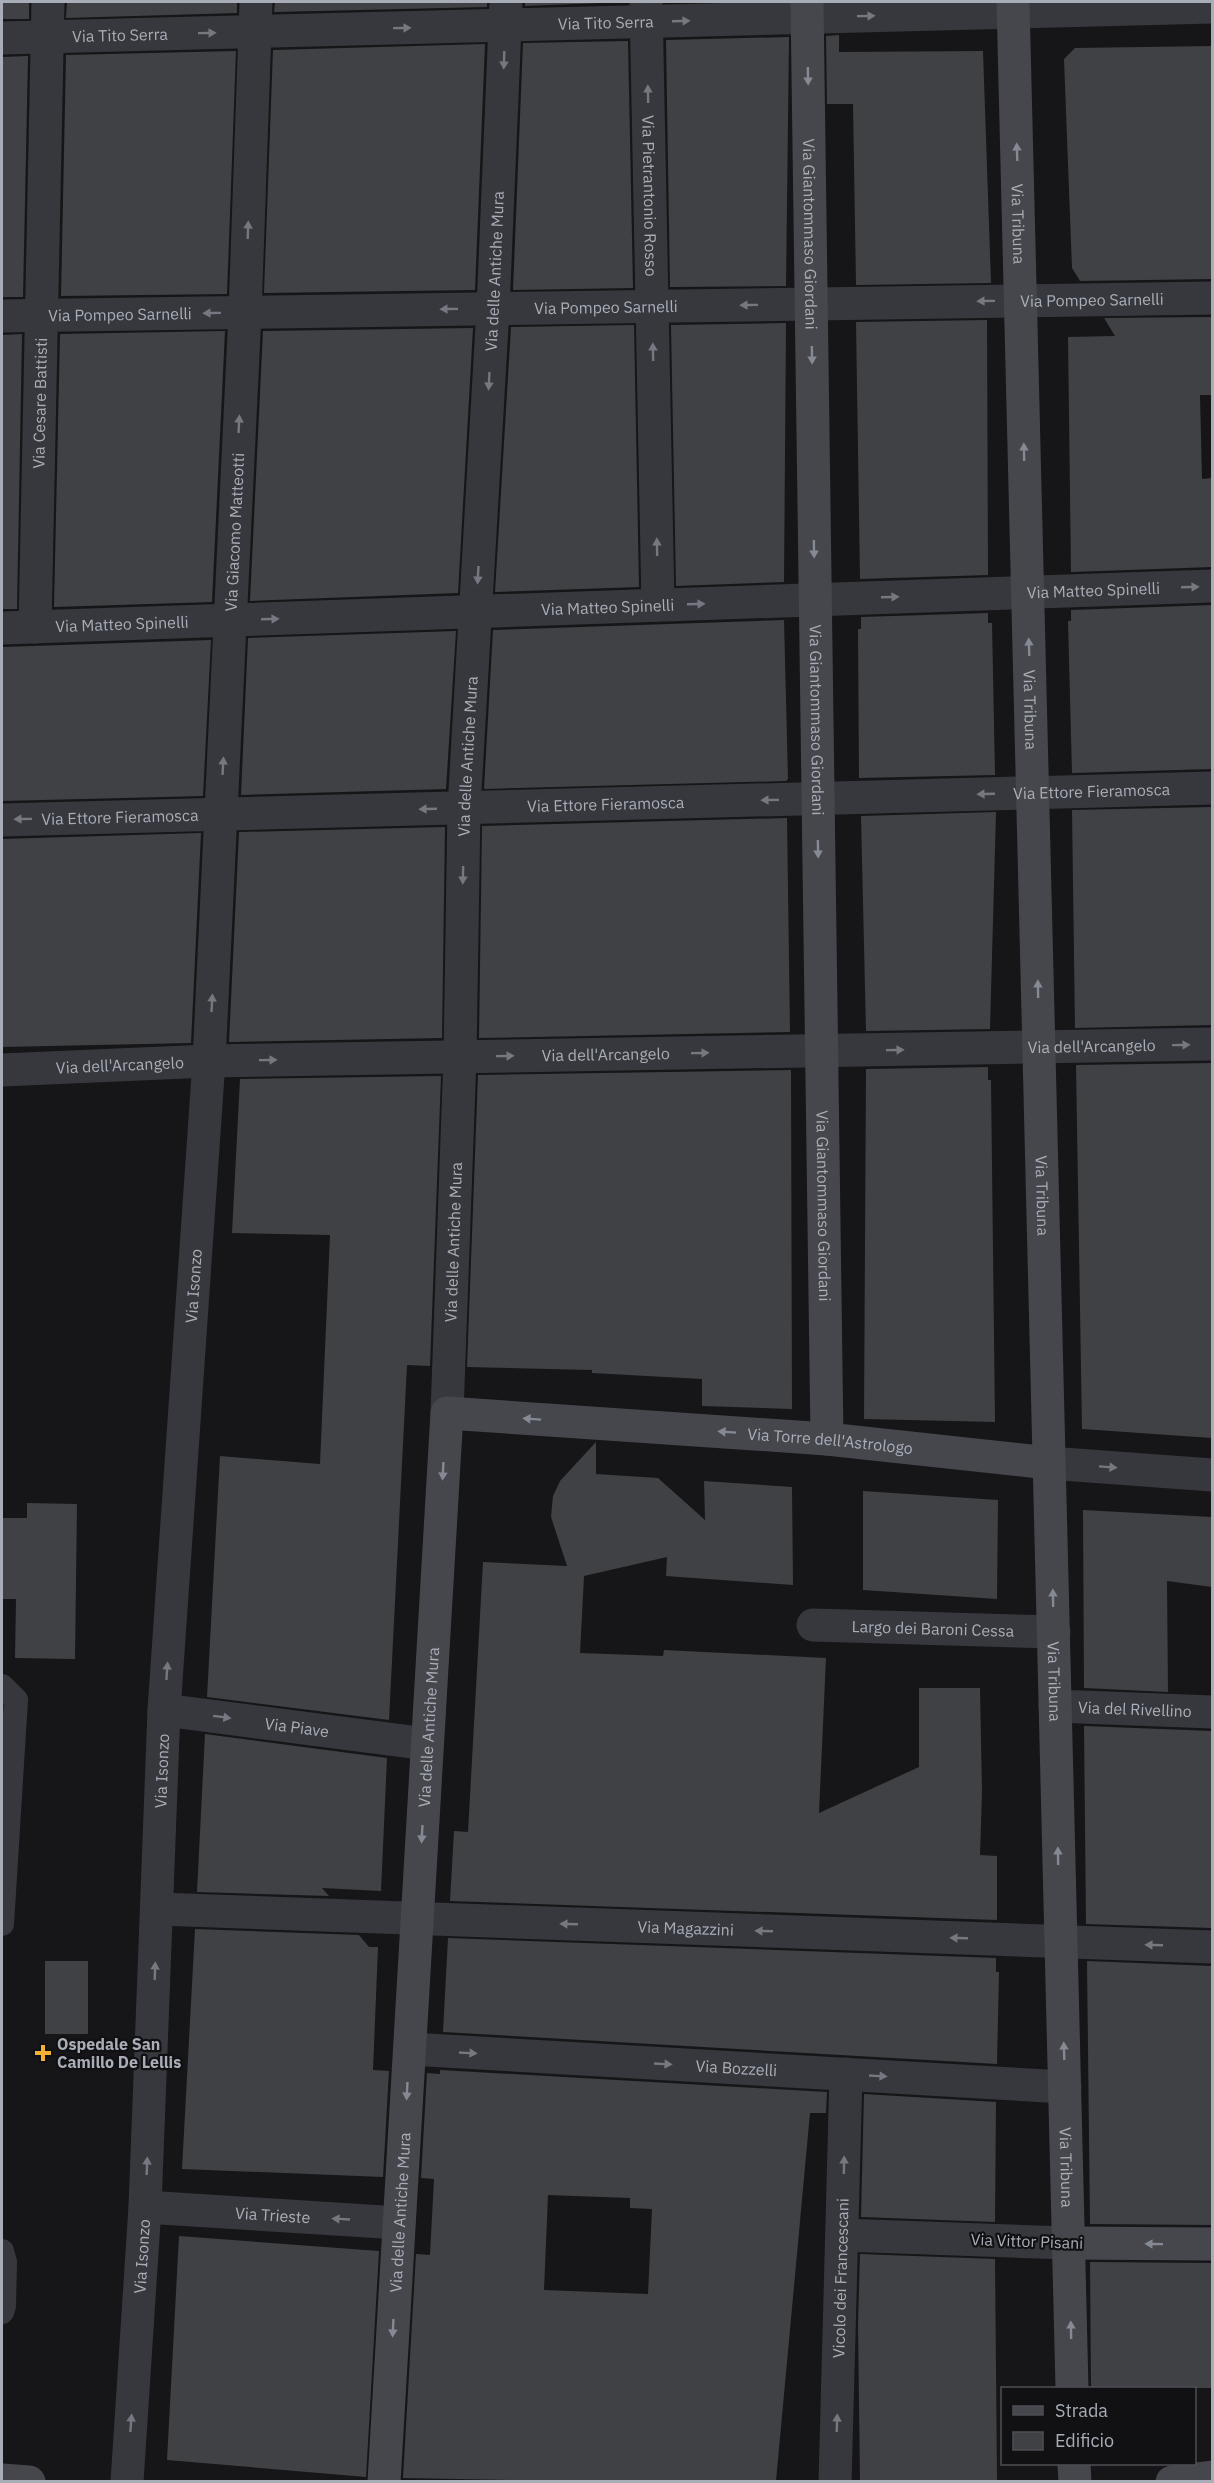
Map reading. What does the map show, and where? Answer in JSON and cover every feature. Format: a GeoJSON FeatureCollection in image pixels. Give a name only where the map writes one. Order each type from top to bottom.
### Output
{"type":"FeatureCollection","features":[{"type":"Feature","properties":{"kind":"main road","name":"Via Tribuna"},"geometry":{"type":"LineString","coordinates":[[1013,7],[1072,2387]]}},
{"type":"Feature","properties":{"kind":"main road","name":"Via Giantommaso Giordani"},"geometry":{"type":"LineString","coordinates":[[807,9],[827,1439]]}},
{"type":"Feature","properties":{"kind":"main road","name":"Via Torre dell'Astrologo"},"geometry":{"type":"LineString","coordinates":[[447,1413],[827,1439],[1050,1463]]}},
{"type":"Feature","properties":{"kind":"main road","name":"Via delle Antiche Mura"},"geometry":{"type":"LineString","coordinates":[[384,2481],[447,1413]]}},
{"type":"Feature","properties":{"kind":"main road","name":"Via Vittor Pisani"},"geometry":{"type":"LineString","coordinates":[[1068,2243],[1212,2244]]}},
{"type":"Feature","properties":{"kind":"main road"},"geometry":{"type":"LineString","coordinates":[[1074,2465],[1074,2481]]}},
{"type":"Feature","properties":{"kind":"main road"},"geometry":{"type":"LineString","coordinates":[[1172,2481],[1212,2477]]}},
{"type":"Feature","properties":{"kind":"main road"},"geometry":{"type":"LineString","coordinates":[[2,2480],[29,2481]]}},
{"type":"Feature","properties":{"kind":"street","name":"Via Cesare Battisti"},"geometry":{"type":"LineString","coordinates":[[35,627],[48,2]]}},
{"type":"Feature","properties":{"kind":"street","name":"Via Tito Serra"},"geometry":{"type":"LineString","coordinates":[[2,38],[48,37],[256,16],[1013,7],[1212,7]]}},
{"type":"Feature","properties":{"kind":"street","name":"Via Pietrantonio Rosso"},"geometry":{"type":"LineString","coordinates":[[646,11],[658,605]]}},
{"type":"Feature","properties":{"kind":"street","name":"Via delle Antiche Mura"},"geometry":{"type":"LineString","coordinates":[[447,1413],[460,1057],[464,808],[493,309],[505,13]]}},
{"type":"Feature","properties":{"kind":"street","name":"Via Giacomo Matteotti"},"geometry":{"type":"LineString","coordinates":[[210,1061],[245,313],[256,16]]}},
{"type":"Feature","properties":{"kind":"street","name":"Via Pompeo Sarnelli"},"geometry":{"type":"LineString","coordinates":[[2,316],[1212,298]]}},
{"type":"Feature","properties":{"kind":"street","name":"Via Matteo Spinelli"},"geometry":{"type":"LineString","coordinates":[[2,628],[1212,586]]}},
{"type":"Feature","properties":{"kind":"street","name":"Via Ettore Fieramosca"},"geometry":{"type":"LineString","coordinates":[[2,820],[1212,788]]}},
{"type":"Feature","properties":{"kind":"street","name":"Via dell'Arcangelo"},"geometry":{"type":"LineString","coordinates":[[2,1070],[210,1061],[1212,1044]]}},
{"type":"Feature","properties":{"kind":"street","name":"Via Isonzo"},"geometry":{"type":"LineString","coordinates":[[127,2481],[145,2207],[164,1710],[210,1061]]}},
{"type":"Feature","properties":{"kind":"street","name":"Via Torre dell'Astrologo"},"geometry":{"type":"LineString","coordinates":[[1050,1463],[1212,1475]]}},
{"type":"Feature","properties":{"kind":"street","name":"Largo dei Baroni Cessa"},"geometry":{"type":"LineString","coordinates":[[813,1625],[1053,1632]]}},
{"type":"Feature","properties":{"kind":"street","name":"Via del Rivellino"},"geometry":{"type":"LineString","coordinates":[[1055,1706],[1212,1712]]}},
{"type":"Feature","properties":{"kind":"street","name":"Via Piave"},"geometry":{"type":"LineString","coordinates":[[164,1710],[427,1744]]}},
{"type":"Feature","properties":{"kind":"street","name":"Via Magazzini"},"geometry":{"type":"LineString","coordinates":[[158,1909],[1212,1947]]}},
{"type":"Feature","properties":{"kind":"street","name":"Via Bozzelli"},"geometry":{"type":"LineString","coordinates":[[410,2049],[1065,2087]]}},
{"type":"Feature","properties":{"kind":"street","name":"Vicolo dei Francescani"},"geometry":{"type":"LineString","coordinates":[[836,2481],[846,2074]]}},
{"type":"Feature","properties":{"kind":"street","name":"Via Trieste"},"geometry":{"type":"LineString","coordinates":[[145,2207],[399,2223]]}},
{"type":"Feature","properties":{"kind":"street","name":"Via Vittor Pisani"},"geometry":{"type":"LineString","coordinates":[[842,2235],[1068,2243]]}},
{"type":"Feature","properties":{"kind":"lane"},"geometry":{"type":"LineString","coordinates":[[2,1686],[16,1700],[2,1924]]}},
{"type":"Feature","properties":{"kind":"lane"},"geometry":{"type":"LineString","coordinates":[[2,2251],[5,2262],[2,2312]]}},
{"type":"Feature","properties":{"kind":"building"},"geometry":{"type":"Polygon","coordinates":[[[2,2],[29,2],[29,19],[2,19],[2,2]]]}},
{"type":"Feature","properties":{"kind":"building"},"geometry":{"type":"Polygon","coordinates":[[[67,2],[237,2],[237,13],[66,18],[67,2]]]}},
{"type":"Feature","properties":{"kind":"building"},"geometry":{"type":"Polygon","coordinates":[[[275,2],[487,2],[487,7],[274,12],[275,2]]]}},
{"type":"Feature","properties":{"kind":"building"},"geometry":{"type":"Polygon","coordinates":[[[525,2],[627,2],[525,6],[525,2]]]}},
{"type":"Feature","properties":{"kind":"building"},"geometry":{"type":"Polygon","coordinates":[[[839,35],[839,52],[983,51],[991,283],[856,285],[853,104],[827,104],[826,36],[839,35]]]}},
{"type":"Feature","properties":{"kind":"building"},"geometry":{"type":"Polygon","coordinates":[[[789,37],[786,286],[670,287],[666,40],[789,37]]]}},
{"type":"Feature","properties":{"kind":"building"},"geometry":{"type":"Polygon","coordinates":[[[628,41],[633,288],[513,290],[523,43],[628,41]]]}},
{"type":"Feature","properties":{"kind":"building"},"geometry":{"type":"Polygon","coordinates":[[[485,44],[475,290],[264,293],[273,50],[485,44]]]}},
{"type":"Feature","properties":{"kind":"building"},"geometry":{"type":"Polygon","coordinates":[[[1212,46],[1212,279],[1080,281],[1072,268],[1064,59],[1075,48],[1212,46]]]}},
{"type":"Feature","properties":{"kind":"building"},"geometry":{"type":"Polygon","coordinates":[[[236,51],[227,294],[61,296],[66,55],[236,51]]]}},
{"type":"Feature","properties":{"kind":"building"},"geometry":{"type":"Polygon","coordinates":[[[28,56],[23,297],[2,297],[2,57],[28,56]]]}},
{"type":"Feature","properties":{"kind":"building"},"geometry":{"type":"Polygon","coordinates":[[[1212,317],[1212,395],[1200,395],[1202,479],[1212,478],[1212,567],[1071,572],[1068,337],[1115,336],[1104,318],[1212,317]]]}},
{"type":"Feature","properties":{"kind":"building"},"geometry":{"type":"Polygon","coordinates":[[[987,320],[988,575],[860,579],[856,322],[987,320]]]}},
{"type":"Feature","properties":{"kind":"building"},"geometry":{"type":"Polygon","coordinates":[[[786,323],[784,582],[676,586],[671,325],[786,323]]]}},
{"type":"Feature","properties":{"kind":"building"},"geometry":{"type":"Polygon","coordinates":[[[634,325],[639,587],[495,592],[511,327],[634,325]]]}},
{"type":"Feature","properties":{"kind":"building"},"geometry":{"type":"Polygon","coordinates":[[[473,328],[458,593],[250,601],[263,331],[473,328]]]}},
{"type":"Feature","properties":{"kind":"building"},"geometry":{"type":"Polygon","coordinates":[[[225,331],[212,602],[54,607],[60,334],[225,331]]]}},
{"type":"Feature","properties":{"kind":"building"},"geometry":{"type":"Polygon","coordinates":[[[22,334],[17,609],[2,609],[2,335],[22,334]]]}},
{"type":"Feature","properties":{"kind":"building"},"geometry":{"type":"Polygon","coordinates":[[[1212,605],[1212,769],[1072,773],[1068,621],[1071,621],[1071,610],[1212,605]]]}},
{"type":"Feature","properties":{"kind":"building"},"geometry":{"type":"Polygon","coordinates":[[[988,613],[988,623],[992,623],[995,775],[859,778],[858,629],[861,629],[861,617],[988,613]]]}},
{"type":"Feature","properties":{"kind":"building"},"geometry":{"type":"Polygon","coordinates":[[[784,620],[788,779],[786,781],[484,789],[493,630],[784,620]]]}},
{"type":"Feature","properties":{"kind":"building"},"geometry":{"type":"Polygon","coordinates":[[[456,631],[446,789],[241,795],[248,638],[456,631]]]}},
{"type":"Feature","properties":{"kind":"building"},"geometry":{"type":"Polygon","coordinates":[[[211,640],[203,796],[2,801],[2,647],[211,640]]]}},
{"type":"Feature","properties":{"kind":"building"},"geometry":{"type":"Polygon","coordinates":[[[1212,807],[1212,1025],[1075,1028],[1072,810],[1212,807]]]}},
{"type":"Feature","properties":{"kind":"building"},"geometry":{"type":"Polygon","coordinates":[[[996,812],[990,1029],[866,1031],[861,816],[996,812]]]}},
{"type":"Feature","properties":{"kind":"building"},"geometry":{"type":"Polygon","coordinates":[[[787,818],[790,1032],[479,1038],[482,826],[787,818]]]}},
{"type":"Feature","properties":{"kind":"building"},"geometry":{"type":"Polygon","coordinates":[[[445,827],[442,1038],[229,1042],[239,832],[445,827]]]}},
{"type":"Feature","properties":{"kind":"building"},"geometry":{"type":"Polygon","coordinates":[[[201,833],[191,1043],[2,1047],[2,839],[201,833]]]}},
{"type":"Feature","properties":{"kind":"building"},"geometry":{"type":"Polygon","coordinates":[[[1212,1063],[1212,1438],[1082,1429],[1076,1065],[1212,1063]]]}},
{"type":"Feature","properties":{"kind":"building"},"geometry":{"type":"Polygon","coordinates":[[[988,1067],[988,1080],[991,1080],[995,1422],[864,1419],[866,1069],[988,1067]]]}},
{"type":"Feature","properties":{"kind":"building"},"geometry":{"type":"Polygon","coordinates":[[[791,1070],[792,1409],[702,1406],[702,1379],[592,1373],[592,1370],[467,1367],[478,1075],[791,1070]]]}},
{"type":"Feature","properties":{"kind":"building"},"geometry":{"type":"Polygon","coordinates":[[[441,1076],[430,1366],[407,1365],[389,1720],[207,1697],[220,1456],[320,1464],[330,1235],[232,1233],[240,1079],[441,1076]]]}},
{"type":"Feature","properties":{"kind":"building"},"geometry":{"type":"Polygon","coordinates":[[[596,1442],[596,1474],[658,1478],[705,1520],[704,1481],[792,1487],[793,1585],[666,1576],[667,1557],[584,1576],[580,1653],[663,1656],[664,1650],[826,1658],[819,1813],[919,1767],[919,1688],[980,1688],[982,1792],[980,1855],[997,1856],[997,1920],[450,1901],[454,1831],[468,1832],[483,1562],[567,1566],[551,1517],[553,1496],[560,1481],[596,1442]]]}},
{"type":"Feature","properties":{"kind":"building"},"geometry":{"type":"Polygon","coordinates":[[[863,1491],[998,1500],[997,1599],[863,1590],[863,1491]]]}},
{"type":"Feature","properties":{"kind":"building"},"geometry":{"type":"Polygon","coordinates":[[[27,1503],[77,1504],[75,1659],[15,1658],[16,1599],[2,1599],[2,1518],[27,1518],[27,1503]]]}},
{"type":"Feature","properties":{"kind":"building"},"geometry":{"type":"Polygon","coordinates":[[[1083,1510],[1212,1517],[1212,1587],[1167,1581],[1168,1692],[1084,1688],[1083,1510]]]}},
{"type":"Feature","properties":{"kind":"building"},"geometry":{"type":"Polygon","coordinates":[[[1084,1726],[1212,1731],[1212,1928],[1086,1924],[1084,1726]]]}},
{"type":"Feature","properties":{"kind":"building"},"geometry":{"type":"Polygon","coordinates":[[[205,1734],[387,1758],[381,1891],[322,1888],[329,1896],[197,1892],[205,1734]]]}},
{"type":"Feature","properties":{"kind":"building"},"geometry":{"type":"Polygon","coordinates":[[[195,1929],[359,1935],[369,1947],[378,1947],[373,2070],[389,2071],[383,2177],[182,2169],[195,1929]]]}},
{"type":"Feature","properties":{"kind":"building"},"geometry":{"type":"Polygon","coordinates":[[[448,1938],[996,1958],[996,1972],[999,1972],[997,2064],[443,2032],[448,1938]]]}},
{"type":"Feature","properties":{"kind":"building"},"geometry":{"type":"Polygon","coordinates":[[[45,1961],[88,1961],[88,2034],[45,2034],[45,1961]]]}},
{"type":"Feature","properties":{"kind":"building"},"geometry":{"type":"Polygon","coordinates":[[[1087,1961],[1212,1966],[1212,2225],[1090,2224],[1087,1961]]]}},
{"type":"Feature","properties":{"kind":"building"},"geometry":{"type":"Polygon","coordinates":[[[440,2070],[827,2092],[826,2113],[810,2113],[776,2481],[403,2478],[416,2254],[430,2255],[434,2179],[421,2178],[427,2073],[440,2074],[440,2070]],[[548,2195],[544,2290],[648,2294],[652,2209],[630,2208],[630,2198],[548,2195]]]}},
{"type":"Feature","properties":{"kind":"building"},"geometry":{"type":"Polygon","coordinates":[[[864,2094],[996,2102],[995,2222],[861,2217],[864,2094]]]}},
{"type":"Feature","properties":{"kind":"building"},"geometry":{"type":"Polygon","coordinates":[[[179,2236],[379,2251],[366,2477],[167,2460],[179,2236]]]}},
{"type":"Feature","properties":{"kind":"building"},"geometry":{"type":"Polygon","coordinates":[[[860,2254],[995,2259],[997,2480],[860,2481],[858,2324],[860,2254]]]}},
{"type":"Feature","properties":{"kind":"building"},"geometry":{"type":"Polygon","coordinates":[[[1090,2262],[1212,2263],[1212,2388],[1091,2387],[1090,2262]]]}},
{"type":"Feature","properties":{"kind":"place","name":"Ospedale San Camillo De Lellis"},"geometry":{"type":"Point","coordinates":[43,2053]}}]}
